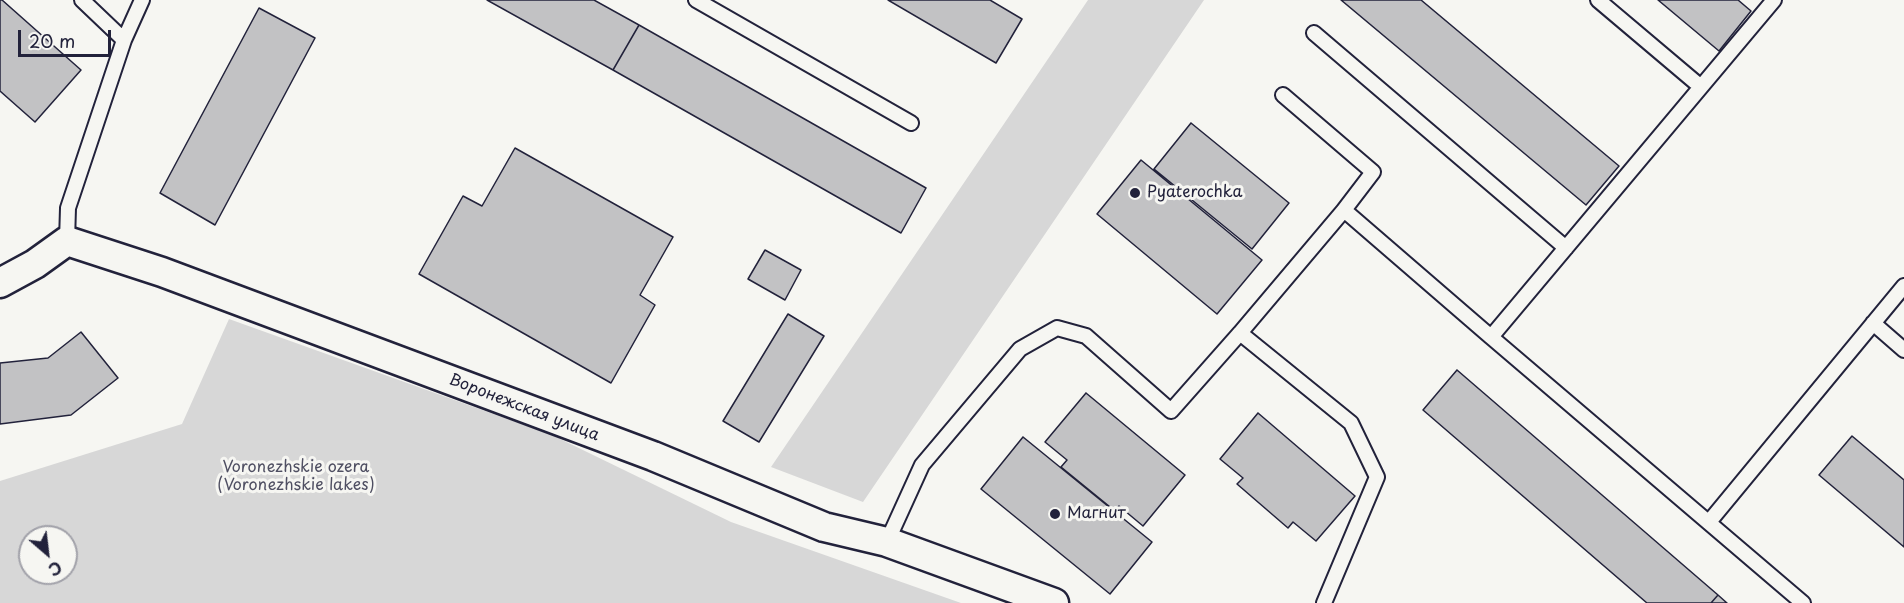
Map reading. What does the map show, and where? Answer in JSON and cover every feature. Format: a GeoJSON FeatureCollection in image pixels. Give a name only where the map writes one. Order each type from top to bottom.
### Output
{"type":"FeatureCollection","features":[{"type":"Feature","properties":{"kind":"street"},"geometry":{"type":"LineString","coordinates":[[0,283],[35,264],[67,241]]}},
{"type":"Feature","properties":{"kind":"street","name":"Воронежская улица"},"geometry":{"type":"LineString","coordinates":[[67,241],[162,272],[632,448],[824,527],[887,542],[1054,603]]}},
{"type":"Feature","properties":{"kind":"lane"},"geometry":{"type":"LineString","coordinates":[[82,0],[124,40]]}},
{"type":"Feature","properties":{"kind":"lane"},"geometry":{"type":"LineString","coordinates":[[67,241],[68,208],[124,40],[142,0]]}},
{"type":"Feature","properties":{"kind":"lane"},"geometry":{"type":"LineString","coordinates":[[696,0],[911,123]]}},
{"type":"Feature","properties":{"kind":"lane"},"geometry":{"type":"LineString","coordinates":[[1598,0],[1701,87]]}},
{"type":"Feature","properties":{"kind":"lane"},"geometry":{"type":"LineString","coordinates":[[1491,337],[1774,0]]}},
{"type":"Feature","properties":{"kind":"lane"},"geometry":{"type":"LineString","coordinates":[[1314,33],[1566,248]]}},
{"type":"Feature","properties":{"kind":"lane"},"geometry":{"type":"LineString","coordinates":[[887,542],[922,465],[1020,349],[1057,328],[1086,336],[1171,411],[1344,210],[1373,172],[1283,95]]}},
{"type":"Feature","properties":{"kind":"lane"},"geometry":{"type":"LineString","coordinates":[[1344,210],[1803,603]]}},
{"type":"Feature","properties":{"kind":"lane"},"geometry":{"type":"LineString","coordinates":[[1708,522],[1904,286]]}},
{"type":"Feature","properties":{"kind":"lane"},"geometry":{"type":"LineString","coordinates":[[1873,323],[1904,350]]}},
{"type":"Feature","properties":{"kind":"lane"},"geometry":{"type":"LineString","coordinates":[[1240,333],[1351,423],[1377,477],[1324,603]]}},
{"type":"Feature","properties":{"kind":"green space"},"geometry":{"type":"Polygon","coordinates":[[[1088,0],[1204,0],[863,502],[771,467],[1088,0]]]}},
{"type":"Feature","properties":{"kind":"green space","name":"Voronezhskie ozera (Voronezhskie lakes)"},"geometry":{"type":"Polygon","coordinates":[[[229,319],[552,435],[731,522],[961,603],[0,603],[0,481],[182,424],[229,319]]]}},
{"type":"Feature","properties":{"kind":"building"},"geometry":{"type":"Polygon","coordinates":[[[0,0],[81,70],[35,122],[0,91],[0,0]]]}},
{"type":"Feature","properties":{"kind":"building"},"geometry":{"type":"Polygon","coordinates":[[[487,0],[594,0],[639,25],[613,70],[487,0]]]}},
{"type":"Feature","properties":{"kind":"building"},"geometry":{"type":"Polygon","coordinates":[[[888,0],[990,0],[1022,19],[996,63],[888,0]]]}},
{"type":"Feature","properties":{"kind":"building"},"geometry":{"type":"Polygon","coordinates":[[[1341,0],[1421,0],[1619,166],[1586,205],[1341,0]]]}},
{"type":"Feature","properties":{"kind":"building"},"geometry":{"type":"Polygon","coordinates":[[[1658,0],[1738,0],[1751,11],[1719,51],[1658,0]]]}},
{"type":"Feature","properties":{"kind":"building"},"geometry":{"type":"Polygon","coordinates":[[[259,8],[315,38],[215,225],[160,193],[259,8]]]}},
{"type":"Feature","properties":{"kind":"building"},"geometry":{"type":"Polygon","coordinates":[[[639,25],[926,188],[901,233],[613,70],[639,25]]]}},
{"type":"Feature","properties":{"kind":"building"},"geometry":{"type":"Polygon","coordinates":[[[1191,123],[1289,203],[1252,249],[1154,169],[1191,123]]]}},
{"type":"Feature","properties":{"kind":"building"},"geometry":{"type":"Polygon","coordinates":[[[515,148],[673,237],[640,295],[655,305],[611,383],[419,274],[463,196],[482,206],[515,148]]]}},
{"type":"Feature","properties":{"kind":"building"},"geometry":{"type":"Polygon","coordinates":[[[1141,160],[1262,260],[1217,314],[1097,214],[1141,160]]]}},
{"type":"Feature","properties":{"kind":"building"},"geometry":{"type":"Polygon","coordinates":[[[765,250],[801,270],[785,300],[748,279],[765,250]]]}},
{"type":"Feature","properties":{"kind":"building"},"geometry":{"type":"Polygon","coordinates":[[[788,314],[824,336],[759,442],[723,421],[788,314]]]}},
{"type":"Feature","properties":{"kind":"building"},"geometry":{"type":"Polygon","coordinates":[[[81,332],[118,378],[71,415],[0,424],[0,363],[48,358],[81,332]]]}},
{"type":"Feature","properties":{"kind":"building"},"geometry":{"type":"Polygon","coordinates":[[[1457,370],[1718,595],[1711,603],[1647,603],[1423,410],[1457,370]]]}},
{"type":"Feature","properties":{"kind":"building"},"geometry":{"type":"Polygon","coordinates":[[[1086,393],[1185,475],[1143,526],[1119,506],[1115,511],[1061,467],[1067,460],[1045,442],[1086,393]]]}},
{"type":"Feature","properties":{"kind":"building"},"geometry":{"type":"Polygon","coordinates":[[[1258,413],[1355,496],[1316,541],[1293,522],[1288,528],[1237,484],[1243,478],[1220,459],[1258,413]]]}},
{"type":"Feature","properties":{"kind":"building"},"geometry":{"type":"Polygon","coordinates":[[[1852,436],[1904,480],[1904,547],[1819,475],[1852,436]]]}},
{"type":"Feature","properties":{"kind":"building"},"geometry":{"type":"Polygon","coordinates":[[[1023,437],[1152,542],[1110,594],[981,489],[1023,437]]]}},
{"type":"Feature","properties":{"kind":"building"},"geometry":{"type":"Polygon","coordinates":[[[1718,595],[1727,603],[1711,603],[1718,595]]]}},
{"type":"Feature","properties":{"kind":"place","name":"Pyaterochka"},"geometry":{"type":"Point","coordinates":[1135,193]}},
{"type":"Feature","properties":{"kind":"place","name":"Магнит"},"geometry":{"type":"Point","coordinates":[1055,514]}}]}
